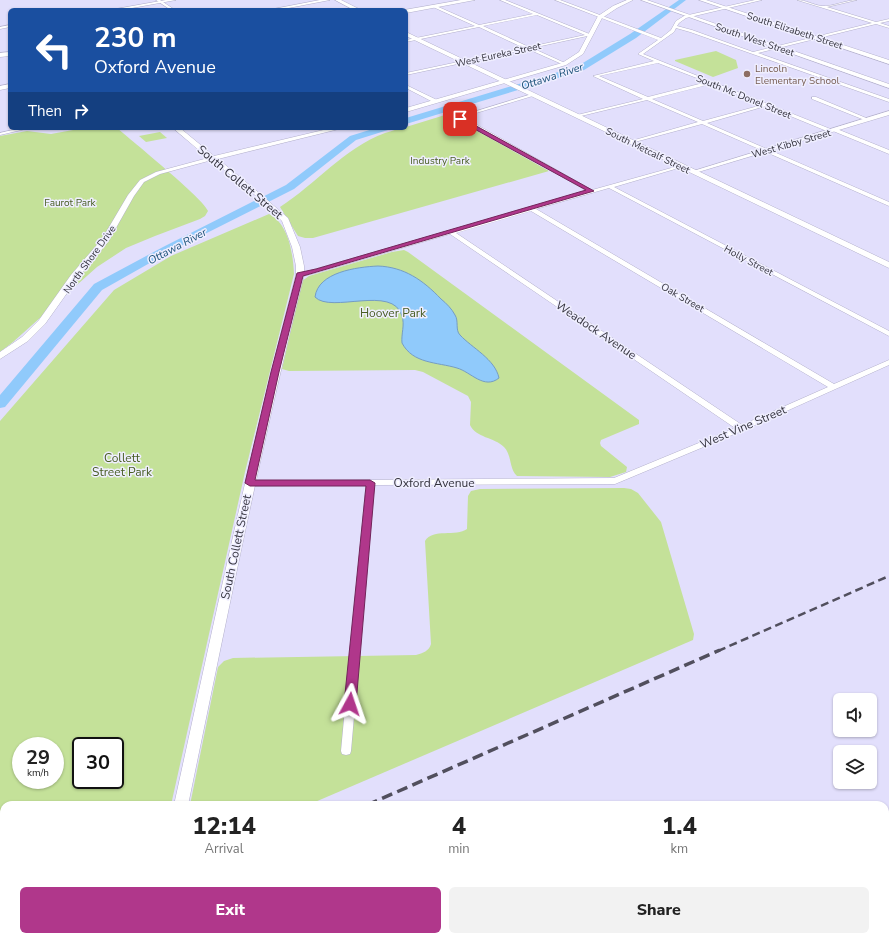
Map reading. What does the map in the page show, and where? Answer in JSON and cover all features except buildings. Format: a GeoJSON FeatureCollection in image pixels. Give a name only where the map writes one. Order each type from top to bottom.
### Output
{"type":"FeatureCollection","features":[{"type":"Feature","properties":{"kind":"main road"},"geometry":{"type":"LineString","coordinates":[[337,0],[354,8]]}},
{"type":"Feature","properties":{"kind":"main road"},"geometry":{"type":"LineString","coordinates":[[408,11],[472,0]]}},
{"type":"Feature","properties":{"kind":"main road","name":"South Metcalf Street"},"geometry":{"type":"LineString","coordinates":[[408,35],[889,265]]}},
{"type":"Feature","properties":{"kind":"street"},"geometry":{"type":"LineString","coordinates":[[122,8],[159,1],[174,0]]}},
{"type":"Feature","properties":{"kind":"street"},"geometry":{"type":"LineString","coordinates":[[282,8],[328,0]]}},
{"type":"Feature","properties":{"kind":"street"},"geometry":{"type":"LineString","coordinates":[[502,0],[590,35]]}},
{"type":"Feature","properties":{"kind":"street"},"geometry":{"type":"LineString","coordinates":[[557,0],[660,39],[675,28],[680,20],[687,16],[760,0]]}},
{"type":"Feature","properties":{"kind":"street"},"geometry":{"type":"LineString","coordinates":[[408,109],[507,82],[564,64],[581,52],[600,17],[615,7],[631,0]]}},
{"type":"Feature","properties":{"kind":"street","name":"South West Street"},"geometry":{"type":"LineString","coordinates":[[643,0],[889,86]]}},
{"type":"Feature","properties":{"kind":"street","name":"South Elizabeth Street"},"geometry":{"type":"LineString","coordinates":[[701,0],[889,62]]}},
{"type":"Feature","properties":{"kind":"street"},"geometry":{"type":"LineString","coordinates":[[799,0],[889,28]]}},
{"type":"Feature","properties":{"kind":"street"},"geometry":{"type":"LineString","coordinates":[[823,7],[855,0]]}},
{"type":"Feature","properties":{"kind":"street"},"geometry":{"type":"LineString","coordinates":[[159,1],[170,8]]}},
{"type":"Feature","properties":{"kind":"street"},"geometry":{"type":"LineString","coordinates":[[434,6],[564,64]]}},
{"type":"Feature","properties":{"kind":"street"},"geometry":{"type":"LineString","coordinates":[[408,41],[538,14]]}},
{"type":"Feature","properties":{"kind":"street"},"geometry":{"type":"LineString","coordinates":[[753,54],[889,20]]}},
{"type":"Feature","properties":{"kind":"street"},"geometry":{"type":"LineString","coordinates":[[675,28],[687,30],[889,101]]}},
{"type":"Feature","properties":{"kind":"street","name":"West Eureka Street"},"geometry":{"type":"LineString","coordinates":[[408,74],[590,35]]}},
{"type":"Feature","properties":{"kind":"street","name":"South Mc Donel Street"},"geometry":{"type":"LineString","coordinates":[[660,39],[640,54],[656,62],[889,152]]}},
{"type":"Feature","properties":{"kind":"street"},"geometry":{"type":"LineString","coordinates":[[656,62],[595,76],[889,204]]}},
{"type":"Feature","properties":{"kind":"street"},"geometry":{"type":"LineString","coordinates":[[579,116],[710,83]]}},
{"type":"Feature","properties":{"kind":"street"},"geometry":{"type":"LineString","coordinates":[[408,87],[435,101]]}},
{"type":"Feature","properties":{"kind":"street"},"geometry":{"type":"LineString","coordinates":[[534,95],[459,117],[591,191]]}},
{"type":"Feature","properties":{"kind":"street"},"geometry":{"type":"LineString","coordinates":[[814,98],[870,120]]}},
{"type":"Feature","properties":{"kind":"street"},"geometry":{"type":"LineString","coordinates":[[633,142],[766,105]]}},
{"type":"Feature","properties":{"kind":"street","name":"West Kibby Street"},"geometry":{"type":"LineString","coordinates":[[693,172],[870,120],[889,113]]}},
{"type":"Feature","properties":{"kind":"street"},"geometry":{"type":"LineString","coordinates":[[0,134],[19,130]]}},
{"type":"Feature","properties":{"kind":"street","name":"South Collett Street"},"geometry":{"type":"LineString","coordinates":[[178,130],[257,194],[288,224],[299,258],[300,275],[275,372],[250,483],[182,801]]}},
{"type":"Feature","properties":{"kind":"street","name":"North Shore Drive"},"geometry":{"type":"LineString","coordinates":[[0,356],[25,339],[42,322],[104,240],[139,183],[163,172],[332,130]]}},
{"type":"Feature","properties":{"kind":"street"},"geometry":{"type":"LineString","coordinates":[[300,275],[680,166]]}},
{"type":"Feature","properties":{"kind":"street","name":"Holly Street"},"geometry":{"type":"LineString","coordinates":[[609,186],[889,334]]}},
{"type":"Feature","properties":{"kind":"street","name":"Oak Street"},"geometry":{"type":"LineString","coordinates":[[532,209],[834,387]]}},
{"type":"Feature","properties":{"kind":"street","name":"Weadock Avenue"},"geometry":{"type":"LineString","coordinates":[[451,232],[741,428]]}},
{"type":"Feature","properties":{"kind":"street","name":"West Vine Street"},"geometry":{"type":"LineString","coordinates":[[593,482],[621,480],[889,362]]}},
{"type":"Feature","properties":{"kind":"street","name":"Oxford Avenue"},"geometry":{"type":"LineString","coordinates":[[250,483],[593,482]]}},
{"type":"Feature","properties":{"kind":"street"},"geometry":{"type":"LineString","coordinates":[[346,751],[370,483]]}},
{"type":"Feature","properties":{"kind":"green space"},"geometry":{"type":"Polygon","coordinates":[[[716,51],[736,60],[738,68],[713,77],[675,61],[675,60],[716,51]]]}},
{"type":"Feature","properties":{"kind":"green space","name":"Industry Park"},"geometry":{"type":"Polygon","coordinates":[[[445,115],[452,117],[549,171],[313,238],[298,236],[280,207],[356,148],[385,133],[395,130],[408,130],[408,126],[445,115]]]}},
{"type":"Feature","properties":{"kind":"green space","name":"Faurot Park"},"geometry":{"type":"Polygon","coordinates":[[[73,130],[119,130],[182,183],[208,211],[205,216],[200,219],[126,248],[97,267],[0,352],[0,136],[27,131],[51,134],[73,130]]]}},
{"type":"Feature","properties":{"kind":"green space"},"geometry":{"type":"Polygon","coordinates":[[[160,132],[167,138],[146,142],[139,136],[160,132]]]}},
{"type":"Feature","properties":{"kind":"green space","name":"Collett Street Park"},"geometry":{"type":"Polygon","coordinates":[[[269,214],[281,225],[289,240],[294,274],[245,472],[172,801],[0,801],[0,421],[114,290],[171,256],[269,214]]]}},
{"type":"Feature","properties":{"kind":"green space","name":"Hoover Park"},"geometry":{"type":"Polygon","coordinates":[[[404,250],[639,420],[639,424],[601,440],[600,443],[601,446],[627,467],[626,472],[610,477],[517,476],[514,473],[507,450],[495,441],[476,433],[470,425],[471,402],[468,396],[423,372],[415,370],[289,371],[282,369],[302,281],[309,276],[392,252],[404,250]]]}},
{"type":"Feature","properties":{"kind":"green space"},"geometry":{"type":"Polygon","coordinates":[[[624,488],[631,489],[638,493],[661,522],[694,634],[693,640],[317,801],[191,801],[218,667],[224,661],[233,658],[416,655],[429,648],[431,644],[425,541],[433,535],[457,532],[467,529],[468,496],[471,491],[480,489],[624,488]]]}},
{"type":"Feature","properties":{"kind":"water"},"geometry":{"type":"Polygon","coordinates":[[[378,266],[405,272],[420,280],[434,292],[449,306],[454,313],[460,335],[488,359],[497,371],[499,378],[488,382],[483,381],[457,368],[419,359],[412,355],[402,343],[402,316],[396,307],[387,302],[375,300],[334,303],[323,301],[315,297],[323,282],[331,276],[340,272],[378,266]]]}},
{"type":"Feature","properties":{"kind":"waterway","name":"Ottawa River"},"geometry":{"type":"LineString","coordinates":[[408,120],[581,68],[633,36],[683,0]]}},
{"type":"Feature","properties":{"kind":"waterway","name":"Ottawa River"},"geometry":{"type":"LineString","coordinates":[[0,404],[98,287],[167,249],[290,187],[353,138],[379,130]]}},
{"type":"Feature","properties":{"kind":"railway"},"geometry":{"type":"LineString","coordinates":[[718,651],[889,576]]}},
{"type":"Feature","properties":{"kind":"railway"},"geometry":{"type":"LineString","coordinates":[[376,801],[720,650]]}},
{"type":"Feature","properties":{"kind":"place","name":"Lincoln Elementary School"},"geometry":{"type":"Point","coordinates":[747,74]}},
{"type":"Feature","properties":{"kind":"route"},"geometry":{"type":"LineString","coordinates":[[350,704],[370,483],[250,483],[275,372],[300,275],[591,191],[460,119]]}}]}
